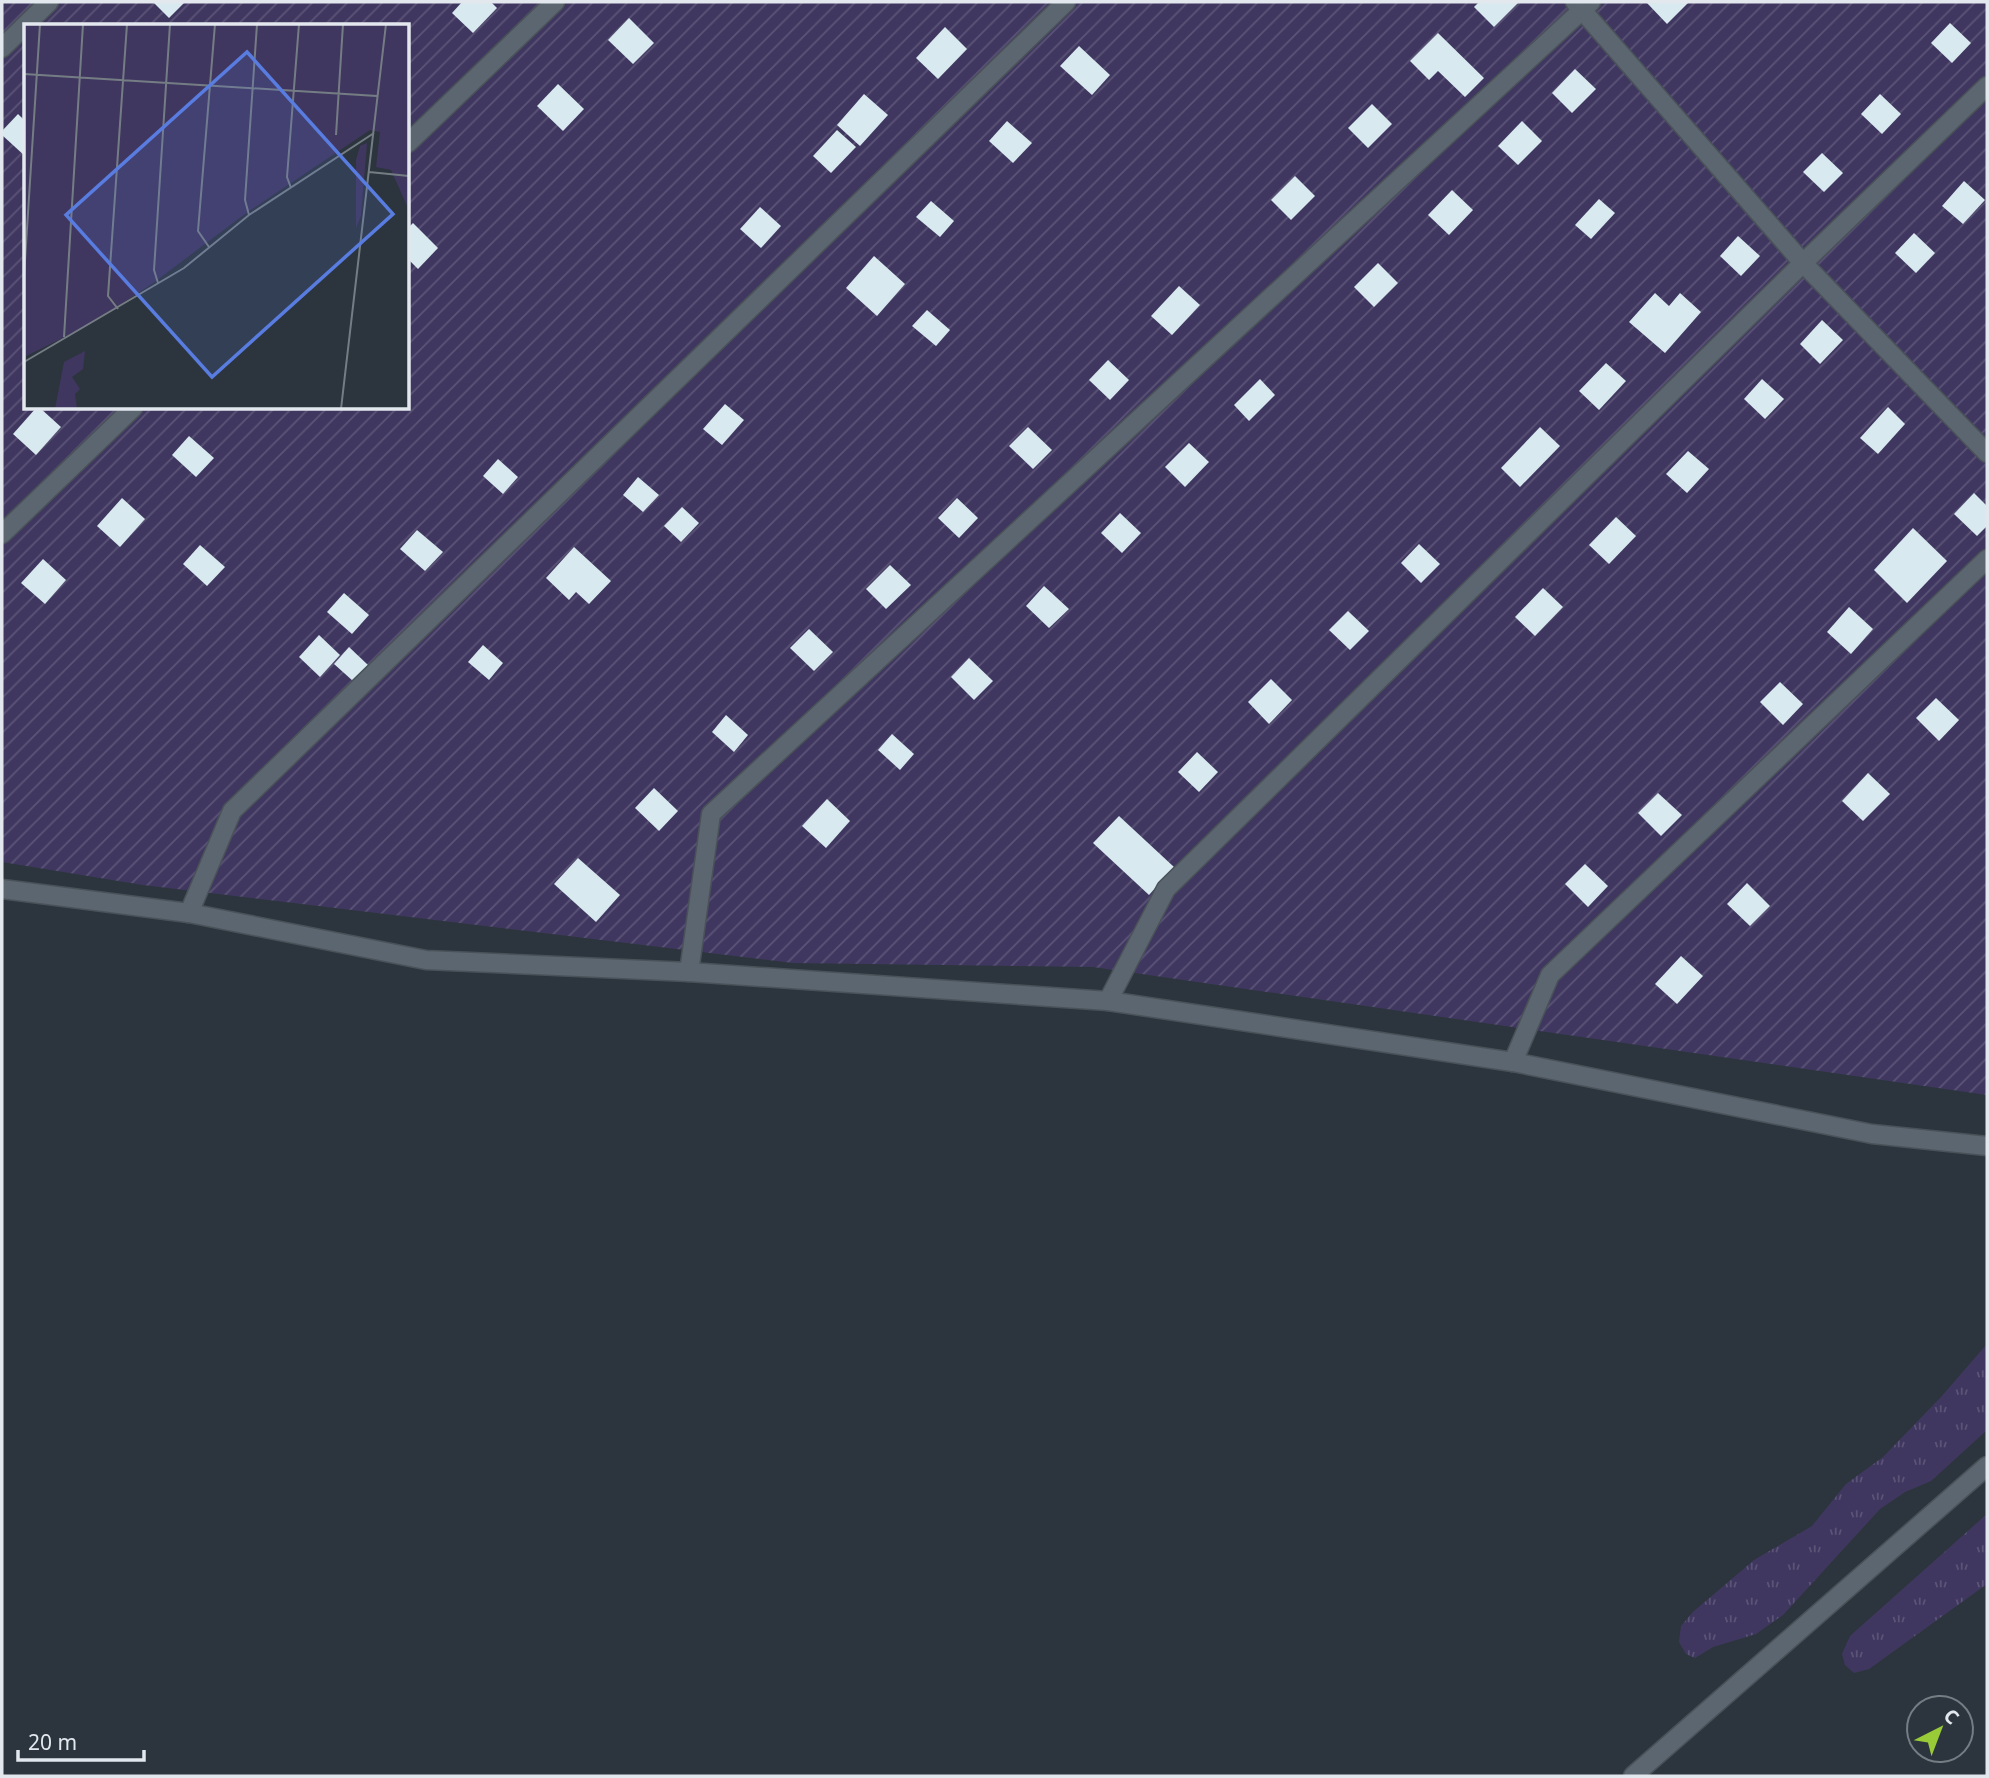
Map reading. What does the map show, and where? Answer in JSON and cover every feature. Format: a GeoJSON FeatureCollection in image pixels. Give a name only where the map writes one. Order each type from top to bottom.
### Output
{"type":"FeatureCollection","features":[{"type":"Feature","properties":{"kind":"street"},"geometry":{"type":"LineString","coordinates":[[27,24],[49,2]]}},
{"type":"Feature","properties":{"kind":"street"},"geometry":{"type":"LineString","coordinates":[[410,141],[555,2]]}},
{"type":"Feature","properties":{"kind":"street"},"geometry":{"type":"LineString","coordinates":[[189,913],[232,811],[1066,2]]}},
{"type":"Feature","properties":{"kind":"street"},"geometry":{"type":"LineString","coordinates":[[689,972],[711,814],[1583,4],[1803,263],[1987,453]]}},
{"type":"Feature","properties":{"kind":"street"},"geometry":{"type":"LineString","coordinates":[[2,48],[24,26]]}},
{"type":"Feature","properties":{"kind":"street"},"geometry":{"type":"LineString","coordinates":[[1108,1001],[1166,889],[1803,263],[1987,86]]}},
{"type":"Feature","properties":{"kind":"street"},"geometry":{"type":"LineString","coordinates":[[2,534],[131,410]]}},
{"type":"Feature","properties":{"kind":"street"},"geometry":{"type":"LineString","coordinates":[[1513,1062],[1550,975],[1987,558]]}},
{"type":"Feature","properties":{"kind":"street"},"geometry":{"type":"LineString","coordinates":[[2,889],[189,913],[426,960],[689,972],[1108,1001],[1513,1062],[1872,1135],[1987,1146]]}},
{"type":"Feature","properties":{"kind":"street"},"geometry":{"type":"LineString","coordinates":[[1633,1776],[1987,1466]]}},
{"type":"Feature","properties":{"kind":"green space"},"geometry":{"type":"Polygon","coordinates":[[[2,2],[1987,2],[1987,1095],[1093,967],[793,963],[143,885],[2,862],[2,2]]]}},
{"type":"Feature","properties":{"kind":"green space"},"geometry":{"type":"Polygon","coordinates":[[[1987,1344],[1987,1430],[1931,1481],[1905,1492],[1880,1509],[1783,1615],[1756,1634],[1713,1647],[1695,1658],[1686,1654],[1679,1642],[1681,1626],[1693,1612],[1754,1560],[1812,1526],[1846,1484],[1883,1457],[1987,1344]]]}},
{"type":"Feature","properties":{"kind":"green space"},"geometry":{"type":"Polygon","coordinates":[[[1987,1514],[1987,1584],[1869,1669],[1854,1673],[1845,1665],[1842,1654],[1850,1636],[1987,1514]]]}},
{"type":"Feature","properties":{"kind":"building"},"geometry":{"type":"Polygon","coordinates":[[[153,2],[185,2],[169,18],[153,2]]]}},
{"type":"Feature","properties":{"kind":"building"},"geometry":{"type":"Polygon","coordinates":[[[462,2],[491,2],[497,8],[473,33],[452,13],[462,2]]]}},
{"type":"Feature","properties":{"kind":"building"},"geometry":{"type":"Polygon","coordinates":[[[1479,2],[1519,2],[1494,27],[1474,7],[1479,2]]]}},
{"type":"Feature","properties":{"kind":"building"},"geometry":{"type":"Polygon","coordinates":[[[1648,2],[1689,2],[1667,24],[1648,2]]]}},
{"type":"Feature","properties":{"kind":"building"},"geometry":{"type":"Polygon","coordinates":[[[629,18],[654,43],[633,64],[608,40],[629,18]]]}},
{"type":"Feature","properties":{"kind":"building"},"geometry":{"type":"Polygon","coordinates":[[[1950,23],[1971,43],[1952,63],[1931,43],[1950,23]]]}},
{"type":"Feature","properties":{"kind":"building"},"geometry":{"type":"Polygon","coordinates":[[[945,27],[967,49],[938,79],[916,58],[945,27]]]}},
{"type":"Feature","properties":{"kind":"building"},"geometry":{"type":"Polygon","coordinates":[[[1438,33],[1484,78],[1465,97],[1438,71],[1429,80],[1410,61],[1438,33]]]}},
{"type":"Feature","properties":{"kind":"building"},"geometry":{"type":"Polygon","coordinates":[[[1079,46],[1110,75],[1092,95],[1060,66],[1079,46]]]}},
{"type":"Feature","properties":{"kind":"building"},"geometry":{"type":"Polygon","coordinates":[[[1575,69],[1596,89],[1572,113],[1552,93],[1575,69]]]}},
{"type":"Feature","properties":{"kind":"building"},"geometry":{"type":"Polygon","coordinates":[[[558,84],[584,109],[563,131],[537,106],[558,84]]]}},
{"type":"Feature","properties":{"kind":"building"},"geometry":{"type":"Polygon","coordinates":[[[864,94],[888,115],[860,146],[837,125],[864,94]]]}},
{"type":"Feature","properties":{"kind":"building"},"geometry":{"type":"Polygon","coordinates":[[[1880,94],[1901,114],[1882,134],[1861,114],[1880,94]]]}},
{"type":"Feature","properties":{"kind":"building"},"geometry":{"type":"Polygon","coordinates":[[[1372,104],[1392,124],[1368,148],[1348,128],[1372,104]]]}},
{"type":"Feature","properties":{"kind":"building"},"geometry":{"type":"Polygon","coordinates":[[[18,114],[24,120],[24,155],[2,135],[2,131],[18,114]]]}},
{"type":"Feature","properties":{"kind":"building"},"geometry":{"type":"Polygon","coordinates":[[[1007,121],[1032,143],[1013,163],[989,141],[1007,121]]]}},
{"type":"Feature","properties":{"kind":"building"},"geometry":{"type":"Polygon","coordinates":[[[1522,121],[1542,141],[1518,165],[1498,146],[1522,121]]]}},
{"type":"Feature","properties":{"kind":"building"},"geometry":{"type":"Polygon","coordinates":[[[837,130],[856,147],[831,173],[813,156],[837,130]]]}},
{"type":"Feature","properties":{"kind":"building"},"geometry":{"type":"Polygon","coordinates":[[[1822,153],[1843,173],[1824,192],[1803,172],[1822,153]]]}},
{"type":"Feature","properties":{"kind":"building"},"geometry":{"type":"Polygon","coordinates":[[[1295,176],[1315,196],[1291,220],[1271,200],[1295,176]]]}},
{"type":"Feature","properties":{"kind":"building"},"geometry":{"type":"Polygon","coordinates":[[[1964,181],[1985,200],[1963,224],[1942,206],[1964,181]]]}},
{"type":"Feature","properties":{"kind":"building"},"geometry":{"type":"Polygon","coordinates":[[[1452,190],[1473,210],[1449,235],[1428,215],[1452,190]]]}},
{"type":"Feature","properties":{"kind":"building"},"geometry":{"type":"Polygon","coordinates":[[[1599,199],[1615,213],[1591,239],[1575,225],[1599,199]]]}},
{"type":"Feature","properties":{"kind":"building"},"geometry":{"type":"Polygon","coordinates":[[[931,201],[954,221],[940,237],[916,217],[931,201]]]}},
{"type":"Feature","properties":{"kind":"building"},"geometry":{"type":"Polygon","coordinates":[[[760,207],[781,226],[761,248],[740,229],[760,207]]]}},
{"type":"Feature","properties":{"kind":"building"},"geometry":{"type":"Polygon","coordinates":[[[413,223],[438,248],[418,269],[410,261],[410,226],[413,223]]]}},
{"type":"Feature","properties":{"kind":"building"},"geometry":{"type":"Polygon","coordinates":[[[1914,233],[1935,253],[1916,273],[1895,253],[1914,233]]]}},
{"type":"Feature","properties":{"kind":"building"},"geometry":{"type":"Polygon","coordinates":[[[1738,236],[1760,256],[1741,276],[1720,256],[1738,236]]]}},
{"type":"Feature","properties":{"kind":"building"},"geometry":{"type":"Polygon","coordinates":[[[874,256],[905,284],[877,316],[846,288],[874,256]]]}},
{"type":"Feature","properties":{"kind":"building"},"geometry":{"type":"Polygon","coordinates":[[[1378,263],[1398,283],[1374,307],[1354,287],[1378,263]]]}},
{"type":"Feature","properties":{"kind":"building"},"geometry":{"type":"Polygon","coordinates":[[[1179,286],[1200,305],[1172,335],[1151,316],[1179,286]]]}},
{"type":"Feature","properties":{"kind":"building"},"geometry":{"type":"Polygon","coordinates":[[[1655,293],[1669,306],[1680,293],[1701,312],[1665,353],[1629,322],[1655,293]]]}},
{"type":"Feature","properties":{"kind":"building"},"geometry":{"type":"Polygon","coordinates":[[[927,310],[950,330],[936,346],[912,326],[927,310]]]}},
{"type":"Feature","properties":{"kind":"building"},"geometry":{"type":"Polygon","coordinates":[[[1822,320],[1843,340],[1820,364],[1800,344],[1822,320]]]}},
{"type":"Feature","properties":{"kind":"building"},"geometry":{"type":"Polygon","coordinates":[[[1108,360],[1129,380],[1110,400],[1089,380],[1108,360]]]}},
{"type":"Feature","properties":{"kind":"building"},"geometry":{"type":"Polygon","coordinates":[[[1606,363],[1626,381],[1599,410],[1579,391],[1606,363]]]}},
{"type":"Feature","properties":{"kind":"building"},"geometry":{"type":"Polygon","coordinates":[[[1260,379],[1275,395],[1249,421],[1234,405],[1260,379]]]}},
{"type":"Feature","properties":{"kind":"building"},"geometry":{"type":"Polygon","coordinates":[[[1762,379],[1784,399],[1765,419],[1744,399],[1762,379]]]}},
{"type":"Feature","properties":{"kind":"building"},"geometry":{"type":"Polygon","coordinates":[[[725,404],[744,420],[722,445],[703,429],[725,404]]]}},
{"type":"Feature","properties":{"kind":"building"},"geometry":{"type":"Polygon","coordinates":[[[1888,407],[1905,424],[1878,454],[1860,438],[1888,407]]]}},
{"type":"Feature","properties":{"kind":"building"},"geometry":{"type":"Polygon","coordinates":[[[34,410],[42,410],[61,427],[36,455],[13,434],[34,410]]]}},
{"type":"Feature","properties":{"kind":"building"},"geometry":{"type":"Polygon","coordinates":[[[1028,427],[1052,450],[1033,469],[1009,446],[1028,427]]]}},
{"type":"Feature","properties":{"kind":"building"},"geometry":{"type":"Polygon","coordinates":[[[1540,427],[1560,446],[1520,487],[1501,468],[1540,427]]]}},
{"type":"Feature","properties":{"kind":"building"},"geometry":{"type":"Polygon","coordinates":[[[189,436],[214,458],[196,477],[172,455],[189,436]]]}},
{"type":"Feature","properties":{"kind":"building"},"geometry":{"type":"Polygon","coordinates":[[[1189,443],[1209,462],[1185,487],[1165,467],[1189,443]]]}},
{"type":"Feature","properties":{"kind":"building"},"geometry":{"type":"Polygon","coordinates":[[[1688,451],[1709,469],[1687,493],[1666,474],[1688,451]]]}},
{"type":"Feature","properties":{"kind":"building"},"geometry":{"type":"Polygon","coordinates":[[[498,459],[518,477],[503,494],[483,476],[498,459]]]}},
{"type":"Feature","properties":{"kind":"building"},"geometry":{"type":"Polygon","coordinates":[[[638,477],[659,495],[643,512],[623,495],[638,477]]]}},
{"type":"Feature","properties":{"kind":"building"},"geometry":{"type":"Polygon","coordinates":[[[1974,493],[1987,506],[1987,526],[1977,536],[1954,514],[1974,493]]]}},
{"type":"Feature","properties":{"kind":"building"},"geometry":{"type":"Polygon","coordinates":[[[122,498],[145,519],[120,547],[97,526],[122,498]]]}},
{"type":"Feature","properties":{"kind":"building"},"geometry":{"type":"Polygon","coordinates":[[[957,498],[978,518],[959,538],[938,518],[957,498]]]}},
{"type":"Feature","properties":{"kind":"building"},"geometry":{"type":"Polygon","coordinates":[[[682,507],[699,523],[681,542],[664,526],[682,507]]]}},
{"type":"Feature","properties":{"kind":"building"},"geometry":{"type":"Polygon","coordinates":[[[1120,513],[1141,533],[1122,553],[1101,533],[1120,513]]]}},
{"type":"Feature","properties":{"kind":"building"},"geometry":{"type":"Polygon","coordinates":[[[1616,517],[1636,536],[1609,564],[1589,545],[1616,517]]]}},
{"type":"Feature","properties":{"kind":"building"},"geometry":{"type":"Polygon","coordinates":[[[1913,528],[1947,561],[1907,603],[1874,570],[1913,528]]]}},
{"type":"Feature","properties":{"kind":"building"},"geometry":{"type":"Polygon","coordinates":[[[417,530],[443,552],[425,571],[400,549],[417,530]]]}},
{"type":"Feature","properties":{"kind":"building"},"geometry":{"type":"Polygon","coordinates":[[[1419,544],[1440,564],[1421,583],[1401,563],[1419,544]]]}},
{"type":"Feature","properties":{"kind":"building"},"geometry":{"type":"Polygon","coordinates":[[[200,545],[225,567],[207,586],[183,564],[200,545]]]}},
{"type":"Feature","properties":{"kind":"building"},"geometry":{"type":"Polygon","coordinates":[[[574,547],[611,581],[589,604],[576,592],[569,600],[546,578],[574,547]]]}},
{"type":"Feature","properties":{"kind":"building"},"geometry":{"type":"Polygon","coordinates":[[[43,559],[66,580],[45,604],[21,583],[43,559]]]}},
{"type":"Feature","properties":{"kind":"building"},"geometry":{"type":"Polygon","coordinates":[[[890,565],[911,585],[886,609],[866,589],[890,565]]]}},
{"type":"Feature","properties":{"kind":"building"},"geometry":{"type":"Polygon","coordinates":[[[1044,586],[1069,609],[1049,628],[1026,606],[1044,586]]]}},
{"type":"Feature","properties":{"kind":"building"},"geometry":{"type":"Polygon","coordinates":[[[1543,588],[1563,607],[1535,636],[1515,617],[1543,588]]]}},
{"type":"Feature","properties":{"kind":"building"},"geometry":{"type":"Polygon","coordinates":[[[344,593],[369,615],[352,634],[327,612],[344,593]]]}},
{"type":"Feature","properties":{"kind":"building"},"geometry":{"type":"Polygon","coordinates":[[[1849,607],[1873,629],[1851,654],[1827,632],[1849,607]]]}},
{"type":"Feature","properties":{"kind":"building"},"geometry":{"type":"Polygon","coordinates":[[[1348,611],[1369,631],[1350,650],[1329,630],[1348,611]]]}},
{"type":"Feature","properties":{"kind":"building"},"geometry":{"type":"Polygon","coordinates":[[[809,629],[833,652],[814,671],[790,648],[809,629]]]}},
{"type":"Feature","properties":{"kind":"building"},"geometry":{"type":"Polygon","coordinates":[[[319,635],[340,655],[320,677],[299,657],[319,635]]]}},
{"type":"Feature","properties":{"kind":"building"},"geometry":{"type":"Polygon","coordinates":[[[483,645],[503,663],[489,680],[468,662],[483,645]]]}},
{"type":"Feature","properties":{"kind":"building"},"geometry":{"type":"Polygon","coordinates":[[[349,647],[368,665],[353,681],[334,664],[349,647]]]}},
{"type":"Feature","properties":{"kind":"building"},"geometry":{"type":"Polygon","coordinates":[[[969,658],[993,681],[974,700],[951,677],[969,658]]]}},
{"type":"Feature","properties":{"kind":"building"},"geometry":{"type":"Polygon","coordinates":[[[1271,679],[1292,700],[1269,724],[1248,702],[1271,679]]]}},
{"type":"Feature","properties":{"kind":"building"},"geometry":{"type":"Polygon","coordinates":[[[1780,682],[1803,704],[1783,725],[1760,702],[1780,682]]]}},
{"type":"Feature","properties":{"kind":"building"},"geometry":{"type":"Polygon","coordinates":[[[1936,698],[1959,720],[1939,741],[1916,718],[1936,698]]]}},
{"type":"Feature","properties":{"kind":"building"},"geometry":{"type":"Polygon","coordinates":[[[726,715],[748,735],[734,752],[712,732],[726,715]]]}},
{"type":"Feature","properties":{"kind":"building"},"geometry":{"type":"Polygon","coordinates":[[[892,734],[914,754],[900,770],[878,750],[892,734]]]}},
{"type":"Feature","properties":{"kind":"building"},"geometry":{"type":"Polygon","coordinates":[[[1197,752],[1218,772],[1199,792],[1178,772],[1197,752]]]}},
{"type":"Feature","properties":{"kind":"building"},"geometry":{"type":"Polygon","coordinates":[[[1868,773],[1890,794],[1863,821],[1842,801],[1868,773]]]}},
{"type":"Feature","properties":{"kind":"building"},"geometry":{"type":"Polygon","coordinates":[[[654,788],[678,811],[659,831],[635,808],[654,788]]]}},
{"type":"Feature","properties":{"kind":"building"},"geometry":{"type":"Polygon","coordinates":[[[1658,793],[1682,815],[1661,836],[1638,813],[1658,793]]]}},
{"type":"Feature","properties":{"kind":"building"},"geometry":{"type":"Polygon","coordinates":[[[827,799],[850,821],[826,848],[802,826],[827,799]]]}},
{"type":"Feature","properties":{"kind":"building"},"geometry":{"type":"Polygon","coordinates":[[[1119,816],[1174,867],[1149,895],[1093,843],[1119,816]]]}},
{"type":"Feature","properties":{"kind":"building"},"geometry":{"type":"Polygon","coordinates":[[[578,858],[620,895],[596,922],[554,884],[578,858]]]}},
{"type":"Feature","properties":{"kind":"building"},"geometry":{"type":"Polygon","coordinates":[[[1585,864],[1608,886],[1588,907],[1565,884],[1585,864]]]}},
{"type":"Feature","properties":{"kind":"building"},"geometry":{"type":"Polygon","coordinates":[[[1747,883],[1770,906],[1750,926],[1727,904],[1747,883]]]}},
{"type":"Feature","properties":{"kind":"building"},"geometry":{"type":"Polygon","coordinates":[[[1681,956],[1703,976],[1677,1004],[1655,984],[1681,956]]]}}]}
